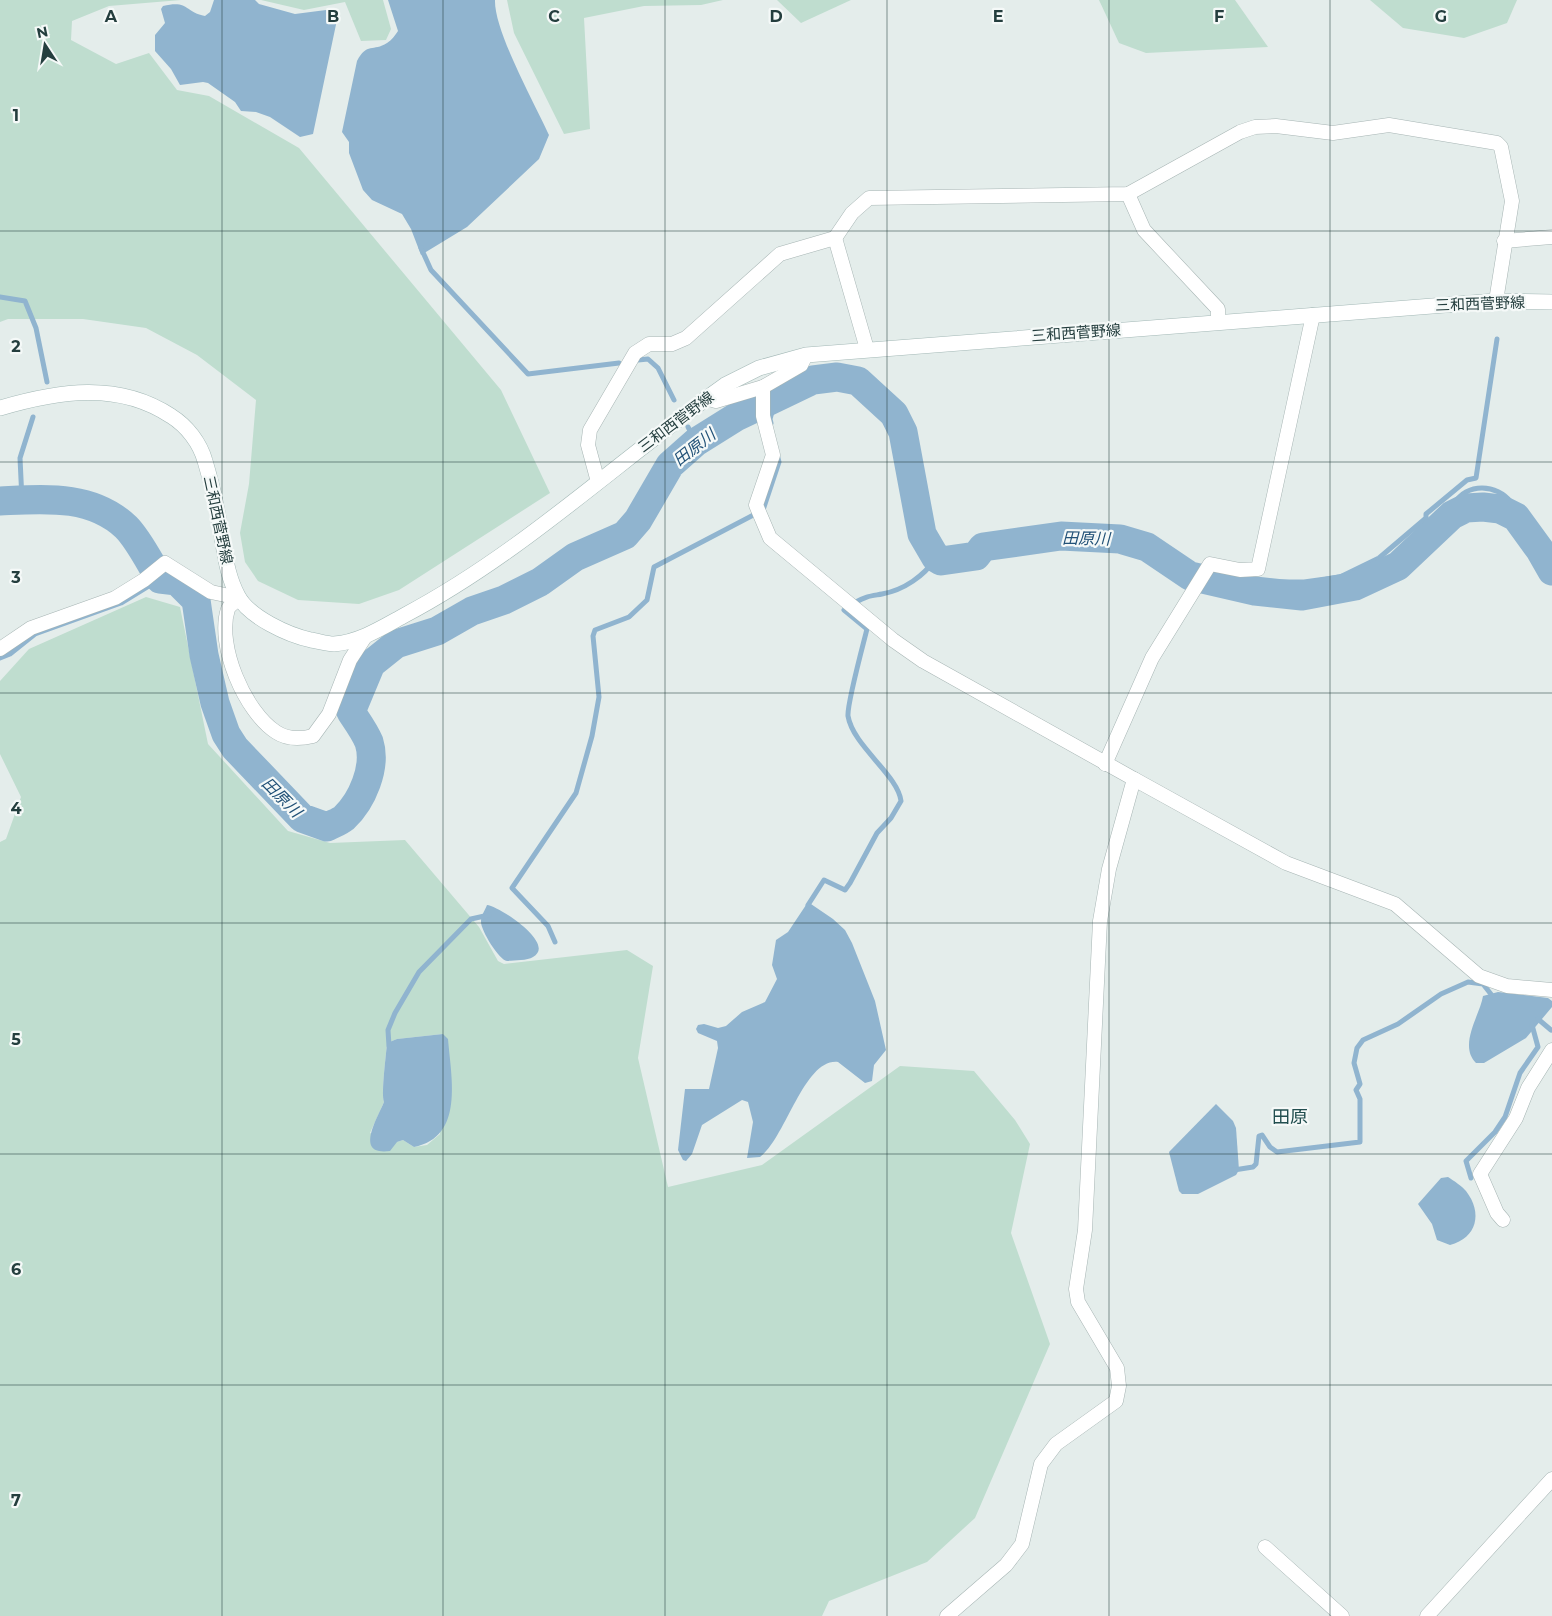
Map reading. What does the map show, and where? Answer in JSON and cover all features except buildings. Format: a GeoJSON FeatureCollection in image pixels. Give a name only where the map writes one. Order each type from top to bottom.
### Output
{"type":"FeatureCollection","features":[{"type":"Feature","properties":{"kind":"main road","name":"三和西菅野線"},"geometry":{"type":"LineString","coordinates":[[0,408],[57,394],[94,392],[131,396],[158,407],[180,422],[198,443],[204,458],[221,531],[224,561],[239,598],[268,623],[289,634],[333,644],[366,636],[451,591],[522,543],[706,398],[741,375],[782,360],[806,354],[1496,301],[1552,302]]}},
{"type":"Feature","properties":{"kind":"street"},"geometry":{"type":"LineString","coordinates":[[598,482],[588,446],[590,430],[635,353],[648,344],[672,344],[686,338],[780,254],[835,238],[852,213],[869,198],[1128,194],[1240,132],[1256,127],[1276,126],[1333,133],[1390,125],[1497,143],[1501,147],[1512,201],[1504,241],[1496,301]]}},
{"type":"Feature","properties":{"kind":"street"},"geometry":{"type":"LineString","coordinates":[[1128,194],[1144,230],[1218,309],[1218,322]]}},
{"type":"Feature","properties":{"kind":"street"},"geometry":{"type":"LineString","coordinates":[[1504,241],[1552,237]]}},
{"type":"Feature","properties":{"kind":"street"},"geometry":{"type":"LineString","coordinates":[[835,238],[867,349]]}},
{"type":"Feature","properties":{"kind":"street"},"geometry":{"type":"LineString","coordinates":[[1105,764],[1152,658],[1210,564],[1240,570],[1258,569],[1313,315]]}},
{"type":"Feature","properties":{"kind":"street"},"geometry":{"type":"LineString","coordinates":[[706,398],[716,401],[763,391],[801,365],[806,354]]}},
{"type":"Feature","properties":{"kind":"street"},"geometry":{"type":"LineString","coordinates":[[763,391],[764,416],[773,455],[756,505],[770,538],[893,640],[923,661],[1105,764],[1286,863],[1395,904],[1479,976],[1507,986],[1552,990]]}},
{"type":"Feature","properties":{"kind":"street"},"geometry":{"type":"LineString","coordinates":[[0,649],[31,628],[115,598],[165,563],[211,592],[239,598]]}},
{"type":"Feature","properties":{"kind":"street"},"geometry":{"type":"LineString","coordinates":[[239,598],[229,608],[225,629],[228,650],[241,689],[258,714],[276,732],[286,737],[298,739],[313,736],[329,714],[350,660],[366,636]]}},
{"type":"Feature","properties":{"kind":"street"},"geometry":{"type":"LineString","coordinates":[[947,1616],[1006,1565],[1022,1544],[1041,1464],[1056,1444],[1104,1412],[1116,1402],[1118,1394],[1117,1368],[1078,1302],[1076,1289],[1085,1230],[1100,921],[1109,868],[1134,779]]}},
{"type":"Feature","properties":{"kind":"street"},"geometry":{"type":"LineString","coordinates":[[1503,1220],[1497,1213],[1480,1174],[1516,1118],[1528,1088],[1552,1050]]}},
{"type":"Feature","properties":{"kind":"street"},"geometry":{"type":"LineString","coordinates":[[1427,1616],[1552,1478]]}},
{"type":"Feature","properties":{"kind":"street"},"geometry":{"type":"LineString","coordinates":[[1265,1546],[1342,1616]]}},
{"type":"Feature","properties":{"kind":"green space"},"geometry":{"type":"Polygon","coordinates":[[[0,0],[181,0],[109,6],[72,21],[71,40],[116,64],[149,53],[177,90],[209,96],[299,148],[501,390],[550,493],[399,590],[359,604],[298,600],[258,581],[245,562],[240,533],[249,484],[256,400],[197,355],[146,328],[83,319],[8,319],[0,322],[0,0]]]}},
{"type":"Feature","properties":{"kind":"green space"},"geometry":{"type":"Polygon","coordinates":[[[261,0],[383,0],[391,29],[386,40],[361,41],[345,2],[304,10],[261,0]]]}},
{"type":"Feature","properties":{"kind":"green space"},"geometry":{"type":"Polygon","coordinates":[[[507,0],[723,0],[701,5],[644,6],[584,18],[590,129],[564,134],[514,33],[507,0]]]}},
{"type":"Feature","properties":{"kind":"green space"},"geometry":{"type":"Polygon","coordinates":[[[777,0],[851,0],[801,23],[777,0]]]}},
{"type":"Feature","properties":{"kind":"green space"},"geometry":{"type":"Polygon","coordinates":[[[1099,0],[1235,0],[1268,47],[1146,53],[1119,43],[1099,0]]]}},
{"type":"Feature","properties":{"kind":"green space"},"geometry":{"type":"Polygon","coordinates":[[[1370,0],[1517,0],[1507,23],[1464,38],[1403,28],[1370,0]]]}},
{"type":"Feature","properties":{"kind":"green space"},"geometry":{"type":"Polygon","coordinates":[[[146,597],[180,607],[208,744],[288,831],[330,843],[405,840],[479,927],[498,961],[504,964],[627,950],[653,966],[638,1058],[668,1187],[762,1165],[900,1066],[974,1071],[1015,1120],[1030,1144],[1011,1233],[1050,1344],[975,1518],[927,1562],[829,1601],[822,1616],[0,1616],[0,842],[6,839],[21,797],[0,754],[0,681],[29,649],[146,597]],[[443,1034],[397,1039],[387,1043],[383,1083],[384,1102],[370,1133],[397,1142],[403,1140],[414,1147],[427,1145],[440,1134],[443,1034]]]}},
{"type":"Feature","properties":{"kind":"water"},"geometry":{"type":"Polygon","coordinates":[[[214,0],[255,0],[259,4],[295,14],[326,10],[332,16],[338,15],[313,134],[300,137],[270,117],[256,112],[241,111],[235,102],[208,83],[180,85],[171,69],[155,51],[155,35],[165,23],[161,9],[163,6],[178,4],[205,16],[210,12],[214,0]]]}},
{"type":"Feature","properties":{"kind":"water"},"geometry":{"type":"Polygon","coordinates":[[[388,0],[495,0],[496,13],[508,48],[549,135],[539,159],[467,227],[421,255],[411,229],[402,214],[372,200],[363,190],[349,153],[349,142],[342,132],[357,61],[364,51],[382,46],[392,39],[398,31],[388,0]]]}},
{"type":"Feature","properties":{"kind":"water"},"geometry":{"type":"Polygon","coordinates":[[[808,902],[833,919],[845,930],[875,1001],[886,1050],[874,1065],[872,1081],[865,1083],[838,1062],[826,1064],[815,1072],[805,1085],[778,1134],[760,1157],[747,1158],[753,1122],[748,1102],[742,1100],[702,1125],[692,1154],[686,1161],[683,1160],[678,1150],[685,1089],[709,1089],[718,1048],[717,1041],[698,1033],[696,1029],[698,1025],[704,1024],[718,1028],[726,1026],[742,1012],[765,1002],[777,979],[772,965],[776,940],[788,932],[808,902]]]}},
{"type":"Feature","properties":{"kind":"water"},"geometry":{"type":"Polygon","coordinates":[[[487,905],[513,918],[532,935],[538,944],[538,951],[533,957],[524,960],[507,961],[499,955],[491,944],[481,921],[487,905]]]}},
{"type":"Feature","properties":{"kind":"water"},"geometry":{"type":"Polygon","coordinates":[[[1498,992],[1548,998],[1552,1001],[1552,1007],[1526,1038],[1484,1063],[1476,1063],[1471,1056],[1469,1048],[1472,1030],[1483,996],[1498,992]]]}},
{"type":"Feature","properties":{"kind":"water"},"geometry":{"type":"Polygon","coordinates":[[[443,1034],[448,1039],[452,1087],[448,1118],[441,1131],[430,1141],[414,1147],[403,1140],[397,1142],[390,1151],[379,1151],[373,1148],[370,1142],[373,1126],[384,1102],[383,1083],[387,1043],[397,1039],[443,1034]]]}},
{"type":"Feature","properties":{"kind":"water"},"geometry":{"type":"Polygon","coordinates":[[[1216,1104],[1233,1121],[1236,1128],[1239,1170],[1236,1175],[1198,1194],[1182,1194],[1179,1191],[1169,1152],[1216,1104]]]}},
{"type":"Feature","properties":{"kind":"water"},"geometry":{"type":"Polygon","coordinates":[[[1448,1177],[1466,1191],[1471,1199],[1476,1216],[1471,1231],[1466,1237],[1450,1245],[1437,1240],[1432,1224],[1418,1204],[1441,1178],[1448,1177]]]}},
{"type":"Feature","properties":{"kind":"waterway"},"geometry":{"type":"LineString","coordinates":[[421,248],[431,270],[528,374],[619,363]]}},
{"type":"Feature","properties":{"kind":"waterway"},"geometry":{"type":"LineString","coordinates":[[0,297],[25,301],[36,328],[47,382]]}},
{"type":"Feature","properties":{"kind":"waterway"},"geometry":{"type":"LineString","coordinates":[[1147,547],[1167,553],[1221,582],[1304,582],[1340,577],[1379,558],[1426,518],[1426,514],[1467,480],[1476,478],[1497,339]]}},
{"type":"Feature","properties":{"kind":"waterway"},"geometry":{"type":"LineString","coordinates":[[638,360],[648,359],[658,368],[674,400]]}},
{"type":"Feature","properties":{"kind":"waterway","name":"田原川"},"geometry":{"type":"LineString","coordinates":[[0,501],[50,500],[82,504],[112,516],[126,527],[140,545],[160,579],[177,581],[196,600],[204,655],[215,703],[226,734],[235,748],[302,818],[327,827],[344,818],[351,811],[362,793],[369,773],[371,762],[369,742],[351,712],[371,664],[396,644],[437,631],[472,611],[504,600],[540,582],[575,557],[625,535],[638,520],[670,465],[696,442],[736,417],[813,380],[837,377],[858,381],[894,414],[903,432],[922,534],[936,558],[941,561],[976,556],[983,547],[1061,536],[1120,539],[1147,547],[1190,576],[1255,591],[1302,596],[1355,586],[1398,566],[1452,515],[1466,508],[1483,507],[1500,509],[1516,517],[1540,550],[1552,571]]}},
{"type":"Feature","properties":{"kind":"waterway"},"geometry":{"type":"LineString","coordinates":[[771,423],[770,419],[776,397]]}},
{"type":"Feature","properties":{"kind":"waterway"},"geometry":{"type":"LineString","coordinates":[[22,500],[20,458],[33,417]]}},
{"type":"Feature","properties":{"kind":"waterway"},"geometry":{"type":"LineString","coordinates":[[688,427],[696,442]]}},
{"type":"Feature","properties":{"kind":"waterway"},"geometry":{"type":"LineString","coordinates":[[555,942],[548,926],[512,888],[576,793],[592,736],[599,697],[593,636],[595,630],[629,617],[647,600],[654,567],[763,510],[779,462],[777,454]]}},
{"type":"Feature","properties":{"kind":"waterway"},"geometry":{"type":"LineString","coordinates":[[1443,523],[1462,495],[1474,489],[1482,488],[1490,489],[1505,496],[1511,502],[1516,517]]}},
{"type":"Feature","properties":{"kind":"waterway"},"geometry":{"type":"LineString","coordinates":[[856,602],[866,597],[890,592],[906,586],[926,571],[936,558]]}},
{"type":"Feature","properties":{"kind":"waterway"},"geometry":{"type":"LineString","coordinates":[[0,658],[10,654],[35,634],[121,603],[160,579]]}},
{"type":"Feature","properties":{"kind":"waterway"},"geometry":{"type":"LineString","coordinates":[[808,905],[824,880],[845,890],[877,833],[891,818],[901,801],[892,781],[858,738],[848,716],[867,629],[844,610],[846,608]]}},
{"type":"Feature","properties":{"kind":"waterway"},"geometry":{"type":"LineString","coordinates":[[389,1046],[388,1030],[395,1013],[419,972],[471,919],[489,915]]}},
{"type":"Feature","properties":{"kind":"waterway"},"geometry":{"type":"LineString","coordinates":[[1234,1170],[1253,1167],[1256,1164],[1259,1136],[1262,1135],[1270,1147],[1277,1152],[1360,1142],[1360,1099],[1356,1090],[1360,1084],[1354,1063],[1357,1048],[1363,1040],[1398,1024],[1441,994],[1468,982],[1483,984],[1494,998]]}},
{"type":"Feature","properties":{"kind":"waterway"},"geometry":{"type":"LineString","coordinates":[[1538,1019],[1551,1030]]}},
{"type":"Feature","properties":{"kind":"waterway"},"geometry":{"type":"LineString","coordinates":[[1471,1178],[1466,1161],[1495,1132],[1505,1117],[1520,1073],[1538,1047],[1532,1025]]}},
{"type":"Feature","properties":{"kind":"district","name":"田原"},"geometry":{"type":"Point","coordinates":[1290,1117]}}]}
